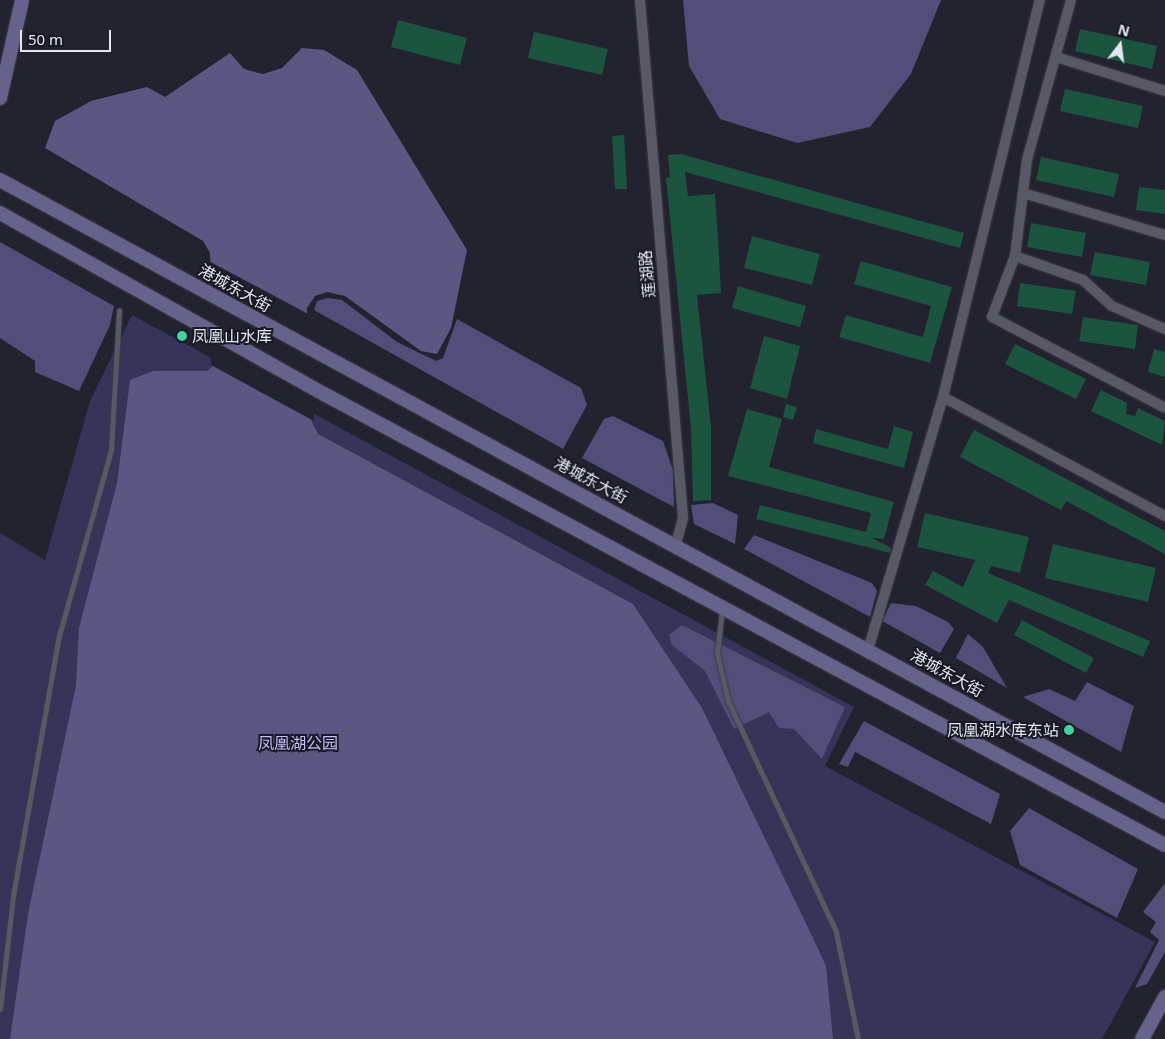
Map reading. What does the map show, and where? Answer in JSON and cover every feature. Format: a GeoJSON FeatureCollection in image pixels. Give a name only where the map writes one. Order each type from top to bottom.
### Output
{"type":"FeatureCollection","features":[{"type":"Feature","properties":{"kind":"main road"},"geometry":{"type":"LineString","coordinates":[[0,98],[22,0]]}},
{"type":"Feature","properties":{"kind":"main road","name":"港城东大街"},"geometry":{"type":"LineString","coordinates":[[0,180],[322,356],[676,544],[1165,812]]}},
{"type":"Feature","properties":{"kind":"main road"},"geometry":{"type":"LineString","coordinates":[[0,213],[324,394],[1165,845]]}},
{"type":"Feature","properties":{"kind":"main road"},"geometry":{"type":"LineString","coordinates":[[1142,1039],[1165,997]]}},
{"type":"Feature","properties":{"kind":"street","name":"莲湖路"},"geometry":{"type":"LineString","coordinates":[[640,0],[683,518],[676,544]]}},
{"type":"Feature","properties":{"kind":"street"},"geometry":{"type":"LineString","coordinates":[[868,650],[944,396],[1040,0]]}},
{"type":"Feature","properties":{"kind":"street"},"geometry":{"type":"LineString","coordinates":[[1071,0],[1027,160],[1015,256],[992,317],[1165,408]]}},
{"type":"Feature","properties":{"kind":"street"},"geometry":{"type":"LineString","coordinates":[[1056,57],[1165,91]]}},
{"type":"Feature","properties":{"kind":"street"},"geometry":{"type":"LineString","coordinates":[[1023,193],[1165,235]]}},
{"type":"Feature","properties":{"kind":"street"},"geometry":{"type":"LineString","coordinates":[[1015,256],[1084,280],[1112,306],[1165,328]]}},
{"type":"Feature","properties":{"kind":"street"},"geometry":{"type":"LineString","coordinates":[[944,396],[1165,516]]}},
{"type":"Feature","properties":{"kind":"lane"},"geometry":{"type":"LineString","coordinates":[[0,1009],[13,896],[59,636],[112,450],[119,310]]}},
{"type":"Feature","properties":{"kind":"lane"},"geometry":{"type":"LineString","coordinates":[[722,606],[717,653],[728,701],[836,932],[852,993],[858,1039]]}},
{"type":"Feature","properties":{"kind":"green space","name":"凤凰山水库"},"geometry":{"type":"Polygon","coordinates":[[[132,315],[854,707],[825,766],[1155,942],[1102,1039],[0,1039],[0,533],[45,560],[90,401],[132,315]]]}},
{"type":"Feature","properties":{"kind":"shaded area"},"geometry":{"type":"Polygon","coordinates":[[[683,0],[941,0],[911,74],[870,127],[797,143],[720,119],[689,66],[683,0]]]}},
{"type":"Feature","properties":{"kind":"shaded area","name":"凤凰山水库"},"geometry":{"type":"Polygon","coordinates":[[[302,48],[324,50],[357,70],[467,250],[451,328],[437,354],[421,351],[345,296],[327,292],[315,296],[307,308],[311,420],[318,434],[633,604],[702,708],[826,966],[833,1039],[10,1039],[28,914],[76,685],[79,628],[117,483],[130,380],[153,371],[207,371],[214,365],[210,253],[203,241],[45,148],[55,121],[91,101],[147,87],[165,97],[230,53],[244,69],[263,74],[282,68],[302,48]]]}},
{"type":"Feature","properties":{"kind":"shaded area"},"geometry":{"type":"Polygon","coordinates":[[[0,242],[114,306],[110,325],[79,391],[35,372],[35,361],[0,338],[0,242]]]}},
{"type":"Feature","properties":{"kind":"shaded area"},"geometry":{"type":"Polygon","coordinates":[[[328,298],[342,300],[397,342],[436,361],[443,358],[457,319],[581,388],[587,405],[563,449],[314,310],[317,301],[328,298]]]}},
{"type":"Feature","properties":{"kind":"shaded area"},"geometry":{"type":"Polygon","coordinates":[[[613,416],[663,441],[673,470],[674,507],[582,458],[604,419],[613,416]]]}},
{"type":"Feature","properties":{"kind":"shaded area"},"geometry":{"type":"Polygon","coordinates":[[[713,503],[738,515],[735,544],[694,524],[691,505],[713,503]]]}},
{"type":"Feature","properties":{"kind":"shaded area"},"geometry":{"type":"Polygon","coordinates":[[[754,535],[872,583],[877,591],[870,617],[744,549],[754,535]]]}},
{"type":"Feature","properties":{"kind":"shaded area"},"geometry":{"type":"Polygon","coordinates":[[[891,603],[916,606],[948,622],[954,629],[940,653],[882,621],[891,603]]]}},
{"type":"Feature","properties":{"kind":"shaded area"},"geometry":{"type":"Polygon","coordinates":[[[682,625],[845,707],[822,759],[794,729],[779,728],[769,712],[734,729],[705,671],[672,645],[669,635],[682,625]]]}},
{"type":"Feature","properties":{"kind":"shaded area"},"geometry":{"type":"Polygon","coordinates":[[[968,634],[983,647],[1007,688],[956,658],[968,634]]]}},
{"type":"Feature","properties":{"kind":"shaded area"},"geometry":{"type":"Polygon","coordinates":[[[1087,682],[1134,706],[1121,752],[1023,697],[1049,689],[1075,701],[1087,682]]]}},
{"type":"Feature","properties":{"kind":"shaded area"},"geometry":{"type":"Polygon","coordinates":[[[864,721],[1000,794],[991,824],[855,752],[848,767],[839,764],[864,721]]]}},
{"type":"Feature","properties":{"kind":"shaded area"},"geometry":{"type":"Polygon","coordinates":[[[1029,808],[1138,869],[1117,918],[1020,865],[1010,831],[1029,808]]]}},
{"type":"Feature","properties":{"kind":"shaded area"},"geometry":{"type":"Polygon","coordinates":[[[1165,883],[1165,952],[1147,984],[1135,988],[1159,940],[1150,932],[1156,922],[1143,912],[1165,883]]]}},
{"type":"Feature","properties":{"kind":"pier"},"geometry":{"type":"Polygon","coordinates":[[[207,260],[310,315],[314,421],[211,365],[207,260]]]}},
{"type":"Feature","properties":{"kind":"building"},"geometry":{"type":"Polygon","coordinates":[[[398,20],[467,38],[460,65],[391,47],[398,20]]]}},
{"type":"Feature","properties":{"kind":"building"},"geometry":{"type":"Polygon","coordinates":[[[1080,29],[1157,46],[1152,69],[1075,51],[1080,29]]]}},
{"type":"Feature","properties":{"kind":"building"},"geometry":{"type":"Polygon","coordinates":[[[534,32],[608,49],[602,75],[528,58],[534,32]]]}},
{"type":"Feature","properties":{"kind":"building"},"geometry":{"type":"Polygon","coordinates":[[[1065,89],[1143,106],[1138,128],[1060,111],[1065,89]]]}},
{"type":"Feature","properties":{"kind":"building"},"geometry":{"type":"Polygon","coordinates":[[[624,135],[627,189],[615,189],[612,136],[624,135]]]}},
{"type":"Feature","properties":{"kind":"building"},"geometry":{"type":"Polygon","coordinates":[[[681,154],[964,233],[960,248],[685,172],[688,196],[715,194],[721,293],[697,295],[711,427],[711,500],[693,501],[691,429],[666,178],[670,177],[668,155],[681,154]]]}},
{"type":"Feature","properties":{"kind":"building"},"geometry":{"type":"Polygon","coordinates":[[[1041,157],[1119,174],[1114,197],[1036,180],[1041,157]]]}},
{"type":"Feature","properties":{"kind":"building"},"geometry":{"type":"Polygon","coordinates":[[[1139,187],[1165,190],[1165,214],[1136,210],[1139,187]]]}},
{"type":"Feature","properties":{"kind":"building"},"geometry":{"type":"Polygon","coordinates":[[[1031,223],[1086,233],[1082,257],[1027,247],[1031,223]]]}},
{"type":"Feature","properties":{"kind":"building"},"geometry":{"type":"Polygon","coordinates":[[[752,236],[820,254],[812,285],[744,268],[752,236]]]}},
{"type":"Feature","properties":{"kind":"building"},"geometry":{"type":"Polygon","coordinates":[[[1095,252],[1150,262],[1146,285],[1090,275],[1095,252]]]}},
{"type":"Feature","properties":{"kind":"building"},"geometry":{"type":"Polygon","coordinates":[[[861,261],[952,287],[930,363],[839,337],[846,315],[923,337],[931,306],[854,284],[861,261]]]}},
{"type":"Feature","properties":{"kind":"building"},"geometry":{"type":"Polygon","coordinates":[[[1020,283],[1076,291],[1072,314],[1017,306],[1020,283]]]}},
{"type":"Feature","properties":{"kind":"building"},"geometry":{"type":"Polygon","coordinates":[[[738,286],[806,306],[800,327],[732,308],[738,286]]]}},
{"type":"Feature","properties":{"kind":"building"},"geometry":{"type":"Polygon","coordinates":[[[1083,317],[1138,325],[1135,349],[1079,341],[1083,317]]]}},
{"type":"Feature","properties":{"kind":"building"},"geometry":{"type":"Polygon","coordinates":[[[764,336],[800,346],[787,399],[750,388],[764,336]]]}},
{"type":"Feature","properties":{"kind":"building"},"geometry":{"type":"Polygon","coordinates":[[[1015,344],[1086,379],[1076,399],[1005,364],[1015,344]]]}},
{"type":"Feature","properties":{"kind":"building"},"geometry":{"type":"Polygon","coordinates":[[[1154,349],[1165,352],[1165,377],[1148,372],[1154,349]]]}},
{"type":"Feature","properties":{"kind":"building"},"geometry":{"type":"Polygon","coordinates":[[[1101,390],[1127,403],[1126,414],[1135,416],[1138,408],[1165,421],[1162,445],[1091,411],[1101,390]]]}},
{"type":"Feature","properties":{"kind":"building"},"geometry":{"type":"Polygon","coordinates":[[[786,404],[797,407],[793,420],[783,417],[786,404]]]}},
{"type":"Feature","properties":{"kind":"building"},"geometry":{"type":"Polygon","coordinates":[[[747,409],[782,419],[769,467],[894,502],[884,539],[872,538],[891,548],[890,553],[756,519],[760,505],[866,532],[871,513],[728,476],[747,409]]]}},
{"type":"Feature","properties":{"kind":"building"},"geometry":{"type":"Polygon","coordinates":[[[894,426],[913,432],[904,468],[813,443],[816,429],[888,449],[894,426]]]}},
{"type":"Feature","properties":{"kind":"building"},"geometry":{"type":"Polygon","coordinates":[[[974,430],[1165,531],[1165,554],[1066,501],[1061,510],[960,457],[974,430]]]}},
{"type":"Feature","properties":{"kind":"building"},"geometry":{"type":"Polygon","coordinates":[[[925,513],[1029,537],[1020,573],[991,566],[988,573],[1150,641],[1143,657],[1009,600],[997,623],[925,585],[933,571],[963,587],[975,560],[917,547],[925,513]]]}},
{"type":"Feature","properties":{"kind":"building"},"geometry":{"type":"Polygon","coordinates":[[[1053,544],[1156,568],[1148,602],[1045,578],[1053,544]]]}},
{"type":"Feature","properties":{"kind":"building"},"geometry":{"type":"Polygon","coordinates":[[[1022,620],[1094,658],[1086,673],[1014,635],[1022,620]]]}},
{"type":"Feature","properties":{"kind":"place","name":"凤凰山水库"},"geometry":{"type":"Point","coordinates":[182,336]}},
{"type":"Feature","properties":{"kind":"place","name":"凤凰湖水库东站"},"geometry":{"type":"Point","coordinates":[1069,730]}},
{"type":"Feature","properties":{"kind":"park label","name":"凤凰湖公园"},"geometry":{"type":"Point","coordinates":[298,743]}}]}
